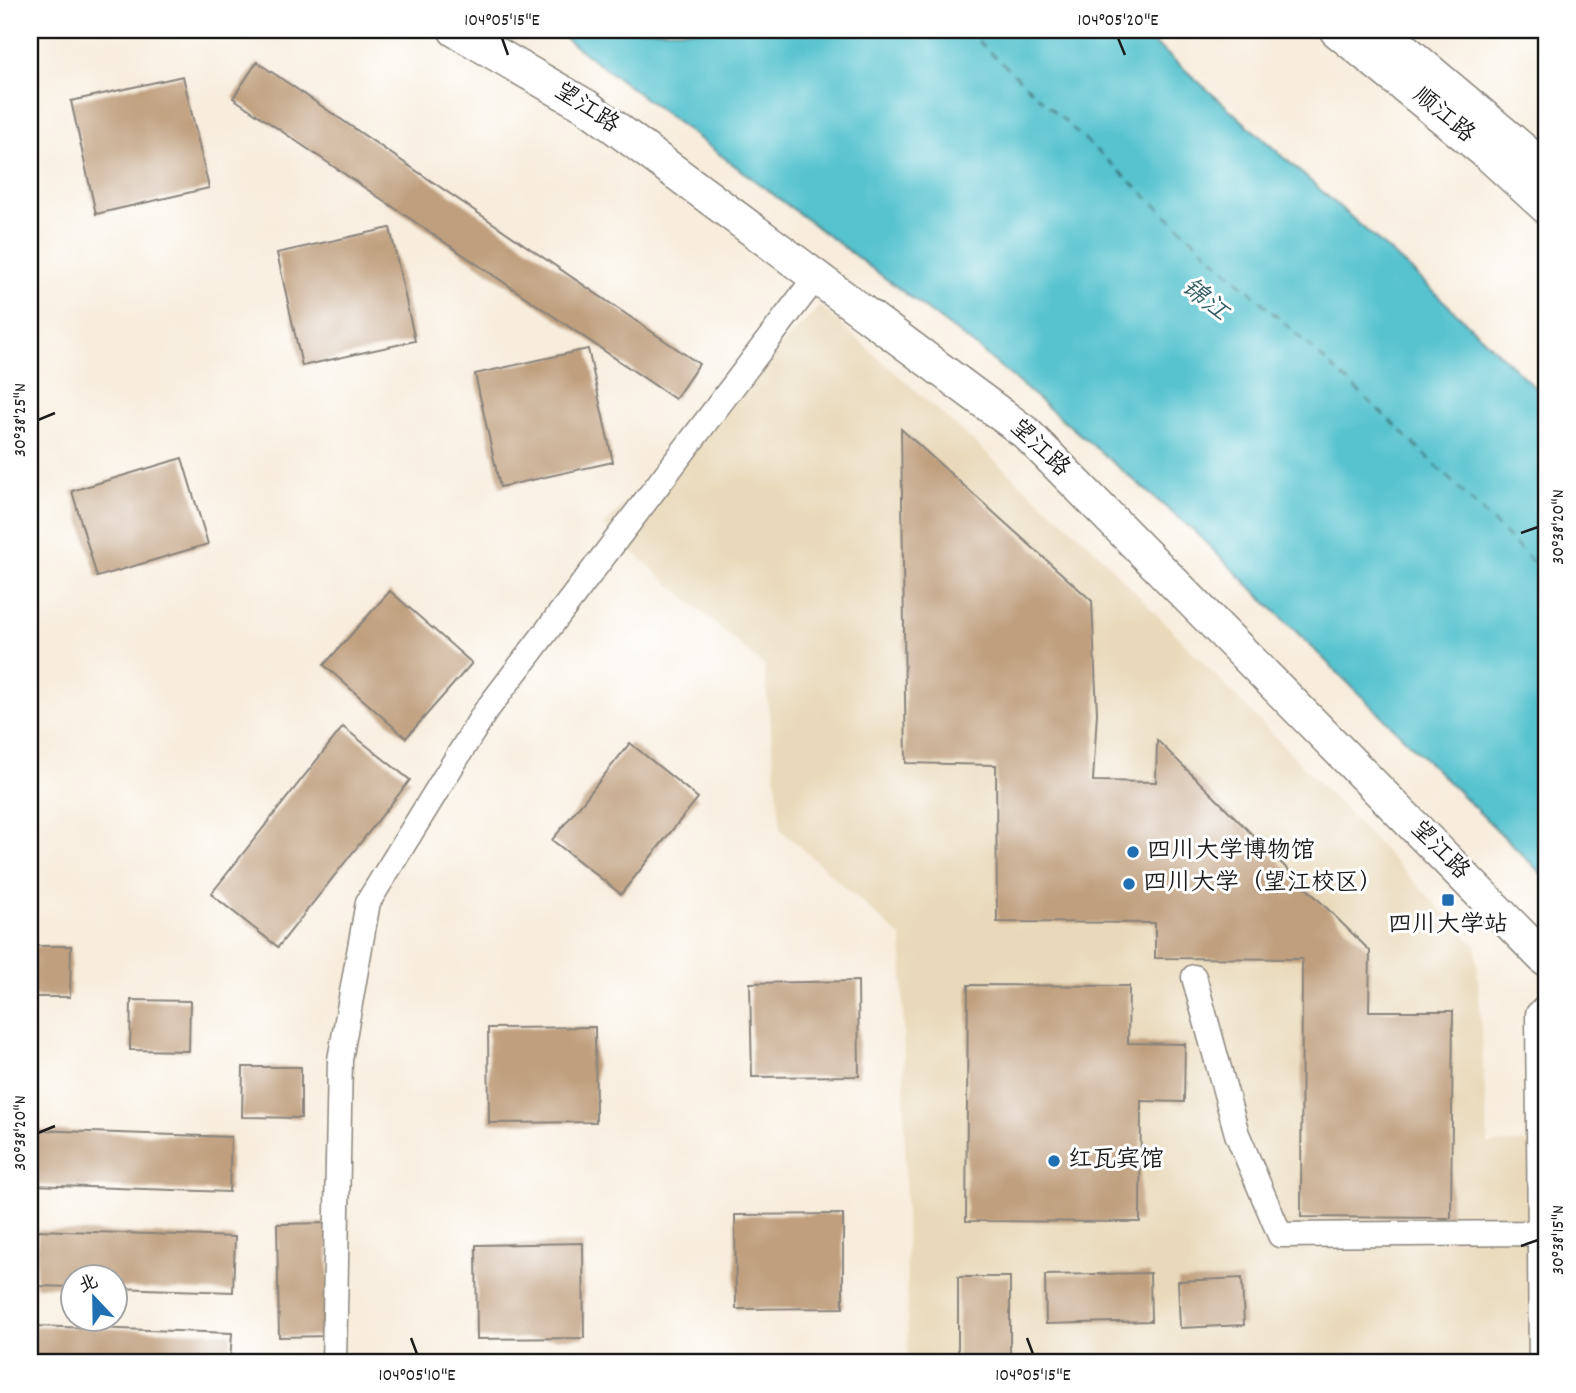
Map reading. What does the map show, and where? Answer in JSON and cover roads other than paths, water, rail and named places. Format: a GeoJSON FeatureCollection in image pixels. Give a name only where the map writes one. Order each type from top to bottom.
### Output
{"type":"FeatureCollection","features":[{"type":"Feature","properties":{"kind":"street","name":"望江路"},"geometry":{"type":"LineString","coordinates":[[455,30],[586,106],[1026,433],[1546,960]]}},
{"type":"Feature","properties":{"kind":"street","name":"顺江路"},"geometry":{"type":"LineString","coordinates":[[1336,30],[1479,147],[1546,207]]}},
{"type":"Feature","properties":{"kind":"street","name":"顺江路"},"geometry":{"type":"LineString","coordinates":[[1381,30],[1546,169]]}},
{"type":"Feature","properties":{"kind":"street"},"geometry":{"type":"LineString","coordinates":[[334,1363],[340,1060],[368,902],[485,712],[816,277]]}},
{"type":"Feature","properties":{"kind":"street"},"geometry":{"type":"LineString","coordinates":[[1194,977],[1237,1134],[1280,1235],[1540,1233]]}},
{"type":"Feature","properties":{"kind":"street"},"geometry":{"type":"LineString","coordinates":[[1541,1363],[1538,1014],[1546,1007]]}},
{"type":"Feature","properties":{"kind":"water","name":"锦江"},"geometry":{"type":"Polygon","coordinates":[[[554,30],[1136,30],[1166,53],[1414,273],[1546,398],[1546,878],[1195,532],[978,348],[554,30]]]}},
{"type":"Feature","properties":{"kind":"place","name":"四川大学博物馆"},"geometry":{"type":"Point","coordinates":[1133,852]}},
{"type":"Feature","properties":{"kind":"place","name":"四川大学（望江校区）"},"geometry":{"type":"Point","coordinates":[1129,884]}},
{"type":"Feature","properties":{"kind":"place","name":"四川大学站"},"geometry":{"type":"Point","coordinates":[1448,900]}},
{"type":"Feature","properties":{"kind":"place","name":"红瓦宾馆"},"geometry":{"type":"Point","coordinates":[1054,1161]}}]}
